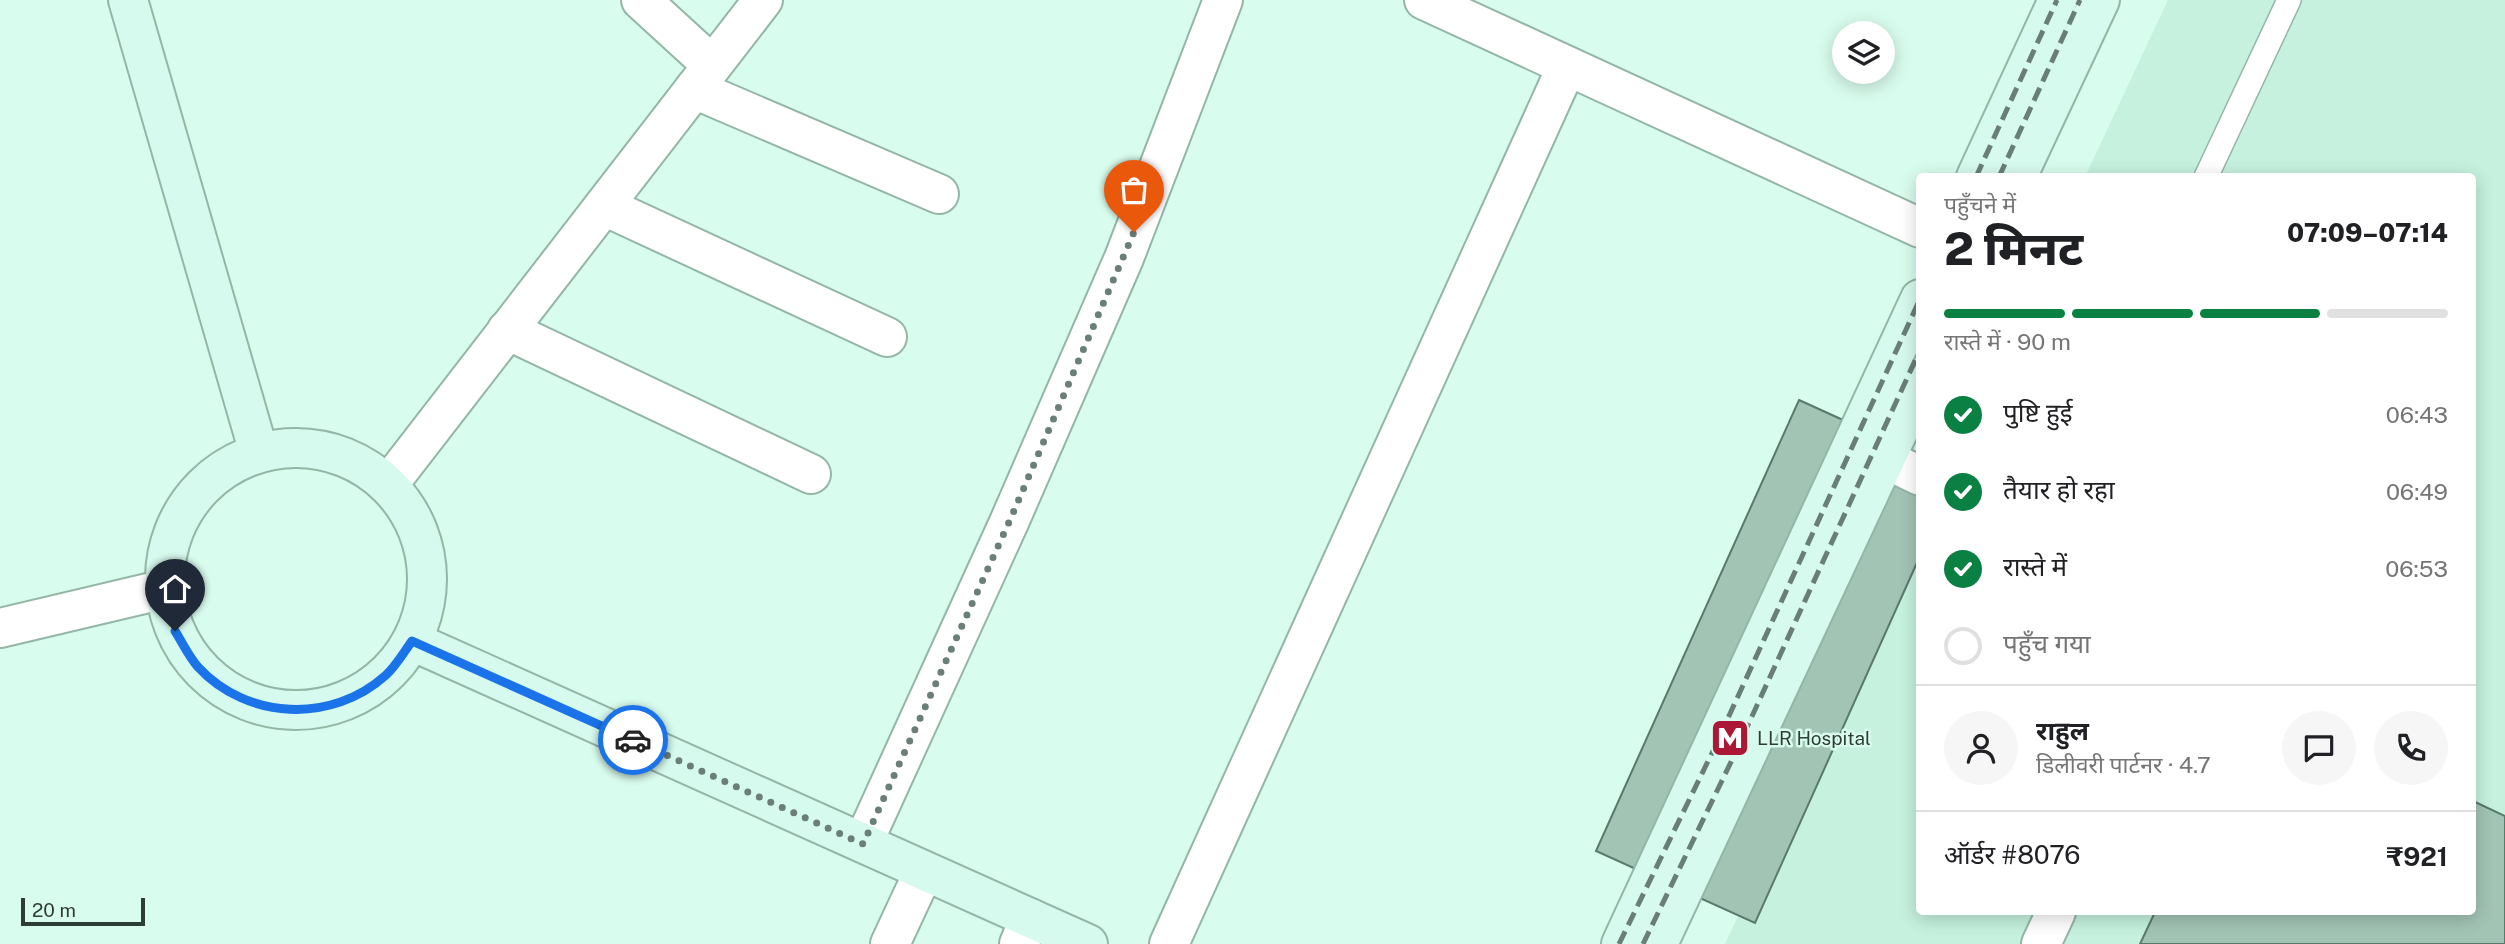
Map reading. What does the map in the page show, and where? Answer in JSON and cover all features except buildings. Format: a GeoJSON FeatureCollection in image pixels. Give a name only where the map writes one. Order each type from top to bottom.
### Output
{"type":"FeatureCollection","features":[{"type":"Feature","properties":{"kind":"street"},"geometry":{"type":"LineString","coordinates":[[128,0],[259,453]]}},
{"type":"Feature","properties":{"kind":"street"},"geometry":{"type":"LineString","coordinates":[[642,0],[703,77],[939,194]]}},
{"type":"Feature","properties":{"kind":"street"},"geometry":{"type":"LineString","coordinates":[[388,485],[762,0]]}},
{"type":"Feature","properties":{"kind":"street"},"geometry":{"type":"LineString","coordinates":[[863,844],[1010,520],[1124,258],[1223,0]]}},
{"type":"Feature","properties":{"kind":"street"},"geometry":{"type":"LineString","coordinates":[[1424,0],[1916,226]]}},
{"type":"Feature","properties":{"kind":"street"},"geometry":{"type":"LineString","coordinates":[[1978,173],[2054,9],[2092,15],[2019,173]]}},
{"type":"Feature","properties":{"kind":"street"},"geometry":{"type":"LineString","coordinates":[[1169,944],[1567,66]]}},
{"type":"Feature","properties":{"kind":"street"},"geometry":{"type":"LineString","coordinates":[[604,206],[887,337]]}},
{"type":"Feature","properties":{"kind":"street"},"geometry":{"type":"LineString","coordinates":[[1621,944],[1916,308]]}},
{"type":"Feature","properties":{"kind":"street"},"geometry":{"type":"LineString","coordinates":[[507,330],[811,474]]}},
{"type":"Feature","properties":{"kind":"street"},"geometry":{"type":"LineString","coordinates":[[1658,944],[1916,393]]}},
{"type":"Feature","properties":{"kind":"street"},"geometry":{"type":"LineString","coordinates":[[293,447],[328,451],[360,464],[388,485],[413,519],[426,559],[425,601],[412,641],[386,675],[351,699],[310,710],[269,708],[230,693],[197,666],[175,631],[165,589],[169,545],[188,504],[219,473],[259,453],[293,447]]}},
{"type":"Feature","properties":{"kind":"street"},"geometry":{"type":"LineString","coordinates":[[1885,459],[1916,474]]}},
{"type":"Feature","properties":{"kind":"street"},"geometry":{"type":"LineString","coordinates":[[0,628],[165,589]]}},
{"type":"Feature","properties":{"kind":"street"},"geometry":{"type":"LineString","coordinates":[[412,641],[924,871],[1025,931],[1087,944]]}},
{"type":"Feature","properties":{"kind":"street"},"geometry":{"type":"LineString","coordinates":[[890,944],[924,871]]}},
{"type":"Feature","properties":{"kind":"street"},"geometry":{"type":"LineString","coordinates":[[2041,944],[2055,915]]}},
{"type":"Feature","properties":{"kind":"lane"},"geometry":{"type":"LineString","coordinates":[[2208,173],[2289,0]]}},
{"type":"Feature","properties":{"kind":"shaded area"},"geometry":{"type":"Polygon","coordinates":[[[2168,0],[2505,0],[2505,944],[1725,944],[1916,537],[1916,915],[2476,915],[2476,173],[2087,173],[2168,0]]]}},
{"type":"Feature","properties":{"kind":"railway"},"geometry":{"type":"LineString","coordinates":[[1978,173],[2057,0]]}},
{"type":"Feature","properties":{"kind":"railway"},"geometry":{"type":"LineString","coordinates":[[2001,173],[2080,0]]}},
{"type":"Feature","properties":{"kind":"railway"},"geometry":{"type":"LineString","coordinates":[[1619,944],[1712,753],[1916,308]]}},
{"type":"Feature","properties":{"kind":"railway"},"geometry":{"type":"LineString","coordinates":[[1643,944],[1731,762],[1916,359]]}},
{"type":"Feature","properties":{"kind":"way so far"},"geometry":{"type":"LineString","coordinates":[[633,740],[863,844],[1010,520],[1134,232]]}},
{"type":"Feature","properties":{"kind":"place","name":"LLR Hospital"},"geometry":{"type":"Point","coordinates":[1730,738]}},
{"type":"Feature","properties":{"kind":"route"},"geometry":{"type":"LineString","coordinates":[[175,631],[197,666],[230,693],[269,708],[310,710],[351,699],[386,675],[412,641],[633,740]]}}]}
